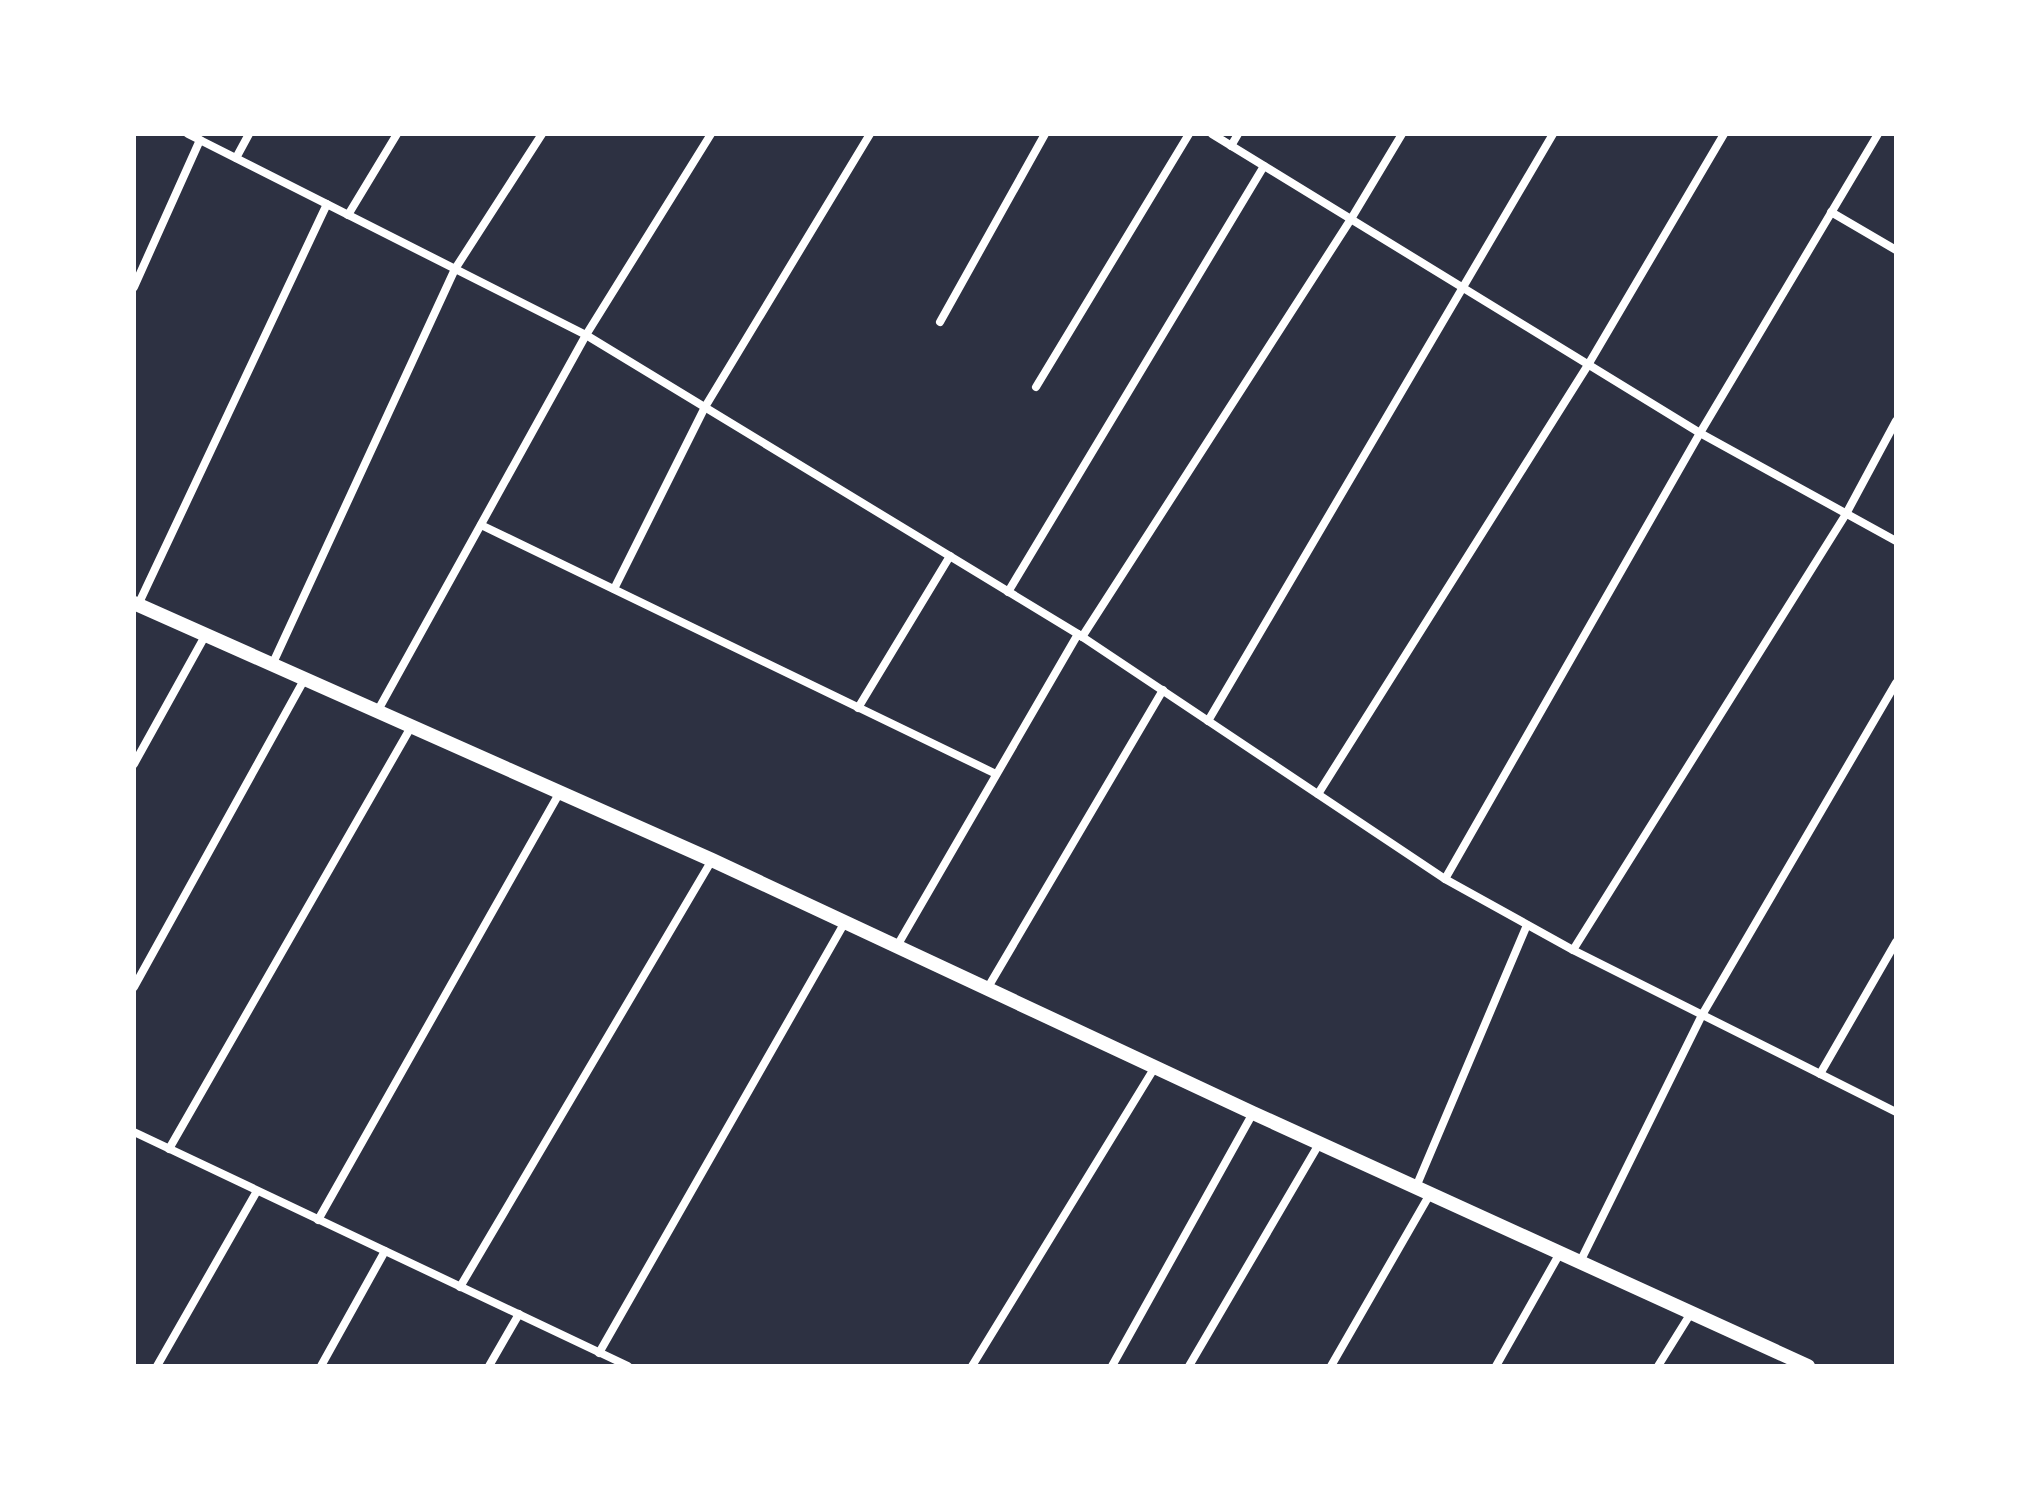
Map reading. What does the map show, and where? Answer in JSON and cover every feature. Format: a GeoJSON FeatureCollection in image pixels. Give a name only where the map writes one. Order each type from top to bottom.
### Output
{"type":"FeatureCollection","features":[{"type":"Feature","properties":{"kind":"street"},"geometry":{"type":"LineString","coordinates":[[188,134],[586,335],[1080,635],[1445,879],[1573,950],[1896,1112]]}},
{"type":"Feature","properties":{"kind":"street"},"geometry":{"type":"LineString","coordinates":[[236,158],[249,134]]}},
{"type":"Feature","properties":{"kind":"street"},"geometry":{"type":"LineString","coordinates":[[348,215],[397,134]]}},
{"type":"Feature","properties":{"kind":"street"},"geometry":{"type":"LineString","coordinates":[[272,665],[455,269],[542,134]]}},
{"type":"Feature","properties":{"kind":"street"},"geometry":{"type":"LineString","coordinates":[[377,712],[586,335],[711,134]]}},
{"type":"Feature","properties":{"kind":"street"},"geometry":{"type":"LineString","coordinates":[[614,589],[705,407],[870,134]]}},
{"type":"Feature","properties":{"kind":"street"},"geometry":{"type":"LineString","coordinates":[[940,322],[1045,134]]}},
{"type":"Feature","properties":{"kind":"street"},"geometry":{"type":"LineString","coordinates":[[1036,387],[1189,134]]}},
{"type":"Feature","properties":{"kind":"street"},"geometry":{"type":"LineString","coordinates":[[1212,134],[1700,433],[1896,541]]}},
{"type":"Feature","properties":{"kind":"street"},"geometry":{"type":"LineString","coordinates":[[1231,146],[1238,134]]}},
{"type":"Feature","properties":{"kind":"street"},"geometry":{"type":"LineString","coordinates":[[897,946],[1080,635],[1351,219],[1402,134]]}},
{"type":"Feature","properties":{"kind":"street"},"geometry":{"type":"LineString","coordinates":[[1208,721],[1553,134]]}},
{"type":"Feature","properties":{"kind":"street"},"geometry":{"type":"LineString","coordinates":[[1318,794],[1588,365],[1724,134]]}},
{"type":"Feature","properties":{"kind":"street"},"geometry":{"type":"LineString","coordinates":[[1445,879],[1700,433],[1878,134]]}},
{"type":"Feature","properties":{"kind":"street"},"geometry":{"type":"LineString","coordinates":[[134,287],[200,140]]}},
{"type":"Feature","properties":{"kind":"street"},"geometry":{"type":"LineString","coordinates":[[1008,592],[1264,166]]}},
{"type":"Feature","properties":{"kind":"street"},"geometry":{"type":"LineString","coordinates":[[327,204],[136,604],[712,860],[1319,1144],[1808,1366]]}},
{"type":"Feature","properties":{"kind":"street"},"geometry":{"type":"LineString","coordinates":[[1831,212],[1896,250]]}},
{"type":"Feature","properties":{"kind":"street"},"geometry":{"type":"LineString","coordinates":[[1573,950],[1846,514],[1896,421]]}},
{"type":"Feature","properties":{"kind":"street"},"geometry":{"type":"LineString","coordinates":[[481,525],[996,774]]}},
{"type":"Feature","properties":{"kind":"street"},"geometry":{"type":"LineString","coordinates":[[858,708],[950,556]]}},
{"type":"Feature","properties":{"kind":"street"},"geometry":{"type":"LineString","coordinates":[[134,764],[205,636]]}},
{"type":"Feature","properties":{"kind":"street"},"geometry":{"type":"LineString","coordinates":[[134,987],[304,680]]}},
{"type":"Feature","properties":{"kind":"street"},"geometry":{"type":"LineString","coordinates":[[1580,1262],[1702,1015],[1896,683]]}},
{"type":"Feature","properties":{"kind":"street"},"geometry":{"type":"LineString","coordinates":[[987,989],[1163,690]]}},
{"type":"Feature","properties":{"kind":"street"},"geometry":{"type":"LineString","coordinates":[[169,1149],[411,727]]}},
{"type":"Feature","properties":{"kind":"street"},"geometry":{"type":"LineString","coordinates":[[318,1220],[560,792]]}},
{"type":"Feature","properties":{"kind":"street"},"geometry":{"type":"LineString","coordinates":[[460,1287],[712,860]]}},
{"type":"Feature","properties":{"kind":"street"},"geometry":{"type":"LineString","coordinates":[[599,1353],[845,922]]}},
{"type":"Feature","properties":{"kind":"street"},"geometry":{"type":"LineString","coordinates":[[1416,1187],[1527,925]]}},
{"type":"Feature","properties":{"kind":"street"},"geometry":{"type":"LineString","coordinates":[[1820,1074],[1896,942]]}},
{"type":"Feature","properties":{"kind":"street"},"geometry":{"type":"LineString","coordinates":[[972,1366],[1155,1067]]}},
{"type":"Feature","properties":{"kind":"street"},"geometry":{"type":"LineString","coordinates":[[1112,1366],[1253,1113]]}},
{"type":"Feature","properties":{"kind":"street"},"geometry":{"type":"LineString","coordinates":[[134,1132],[628,1366]]}},
{"type":"Feature","properties":{"kind":"street"},"geometry":{"type":"LineString","coordinates":[[1189,1366],[1319,1144]]}},
{"type":"Feature","properties":{"kind":"street"},"geometry":{"type":"LineString","coordinates":[[157,1366],[257,1191]]}},
{"type":"Feature","properties":{"kind":"street"},"geometry":{"type":"LineString","coordinates":[[1331,1366],[1430,1194]]}},
{"type":"Feature","properties":{"kind":"street"},"geometry":{"type":"LineString","coordinates":[[321,1366],[385,1251]]}},
{"type":"Feature","properties":{"kind":"street"},"geometry":{"type":"LineString","coordinates":[[1496,1366],[1560,1253]]}},
{"type":"Feature","properties":{"kind":"street"},"geometry":{"type":"LineString","coordinates":[[1658,1366],[1691,1313]]}},
{"type":"Feature","properties":{"kind":"street"},"geometry":{"type":"LineString","coordinates":[[489,1366],[519,1314]]}}]}
